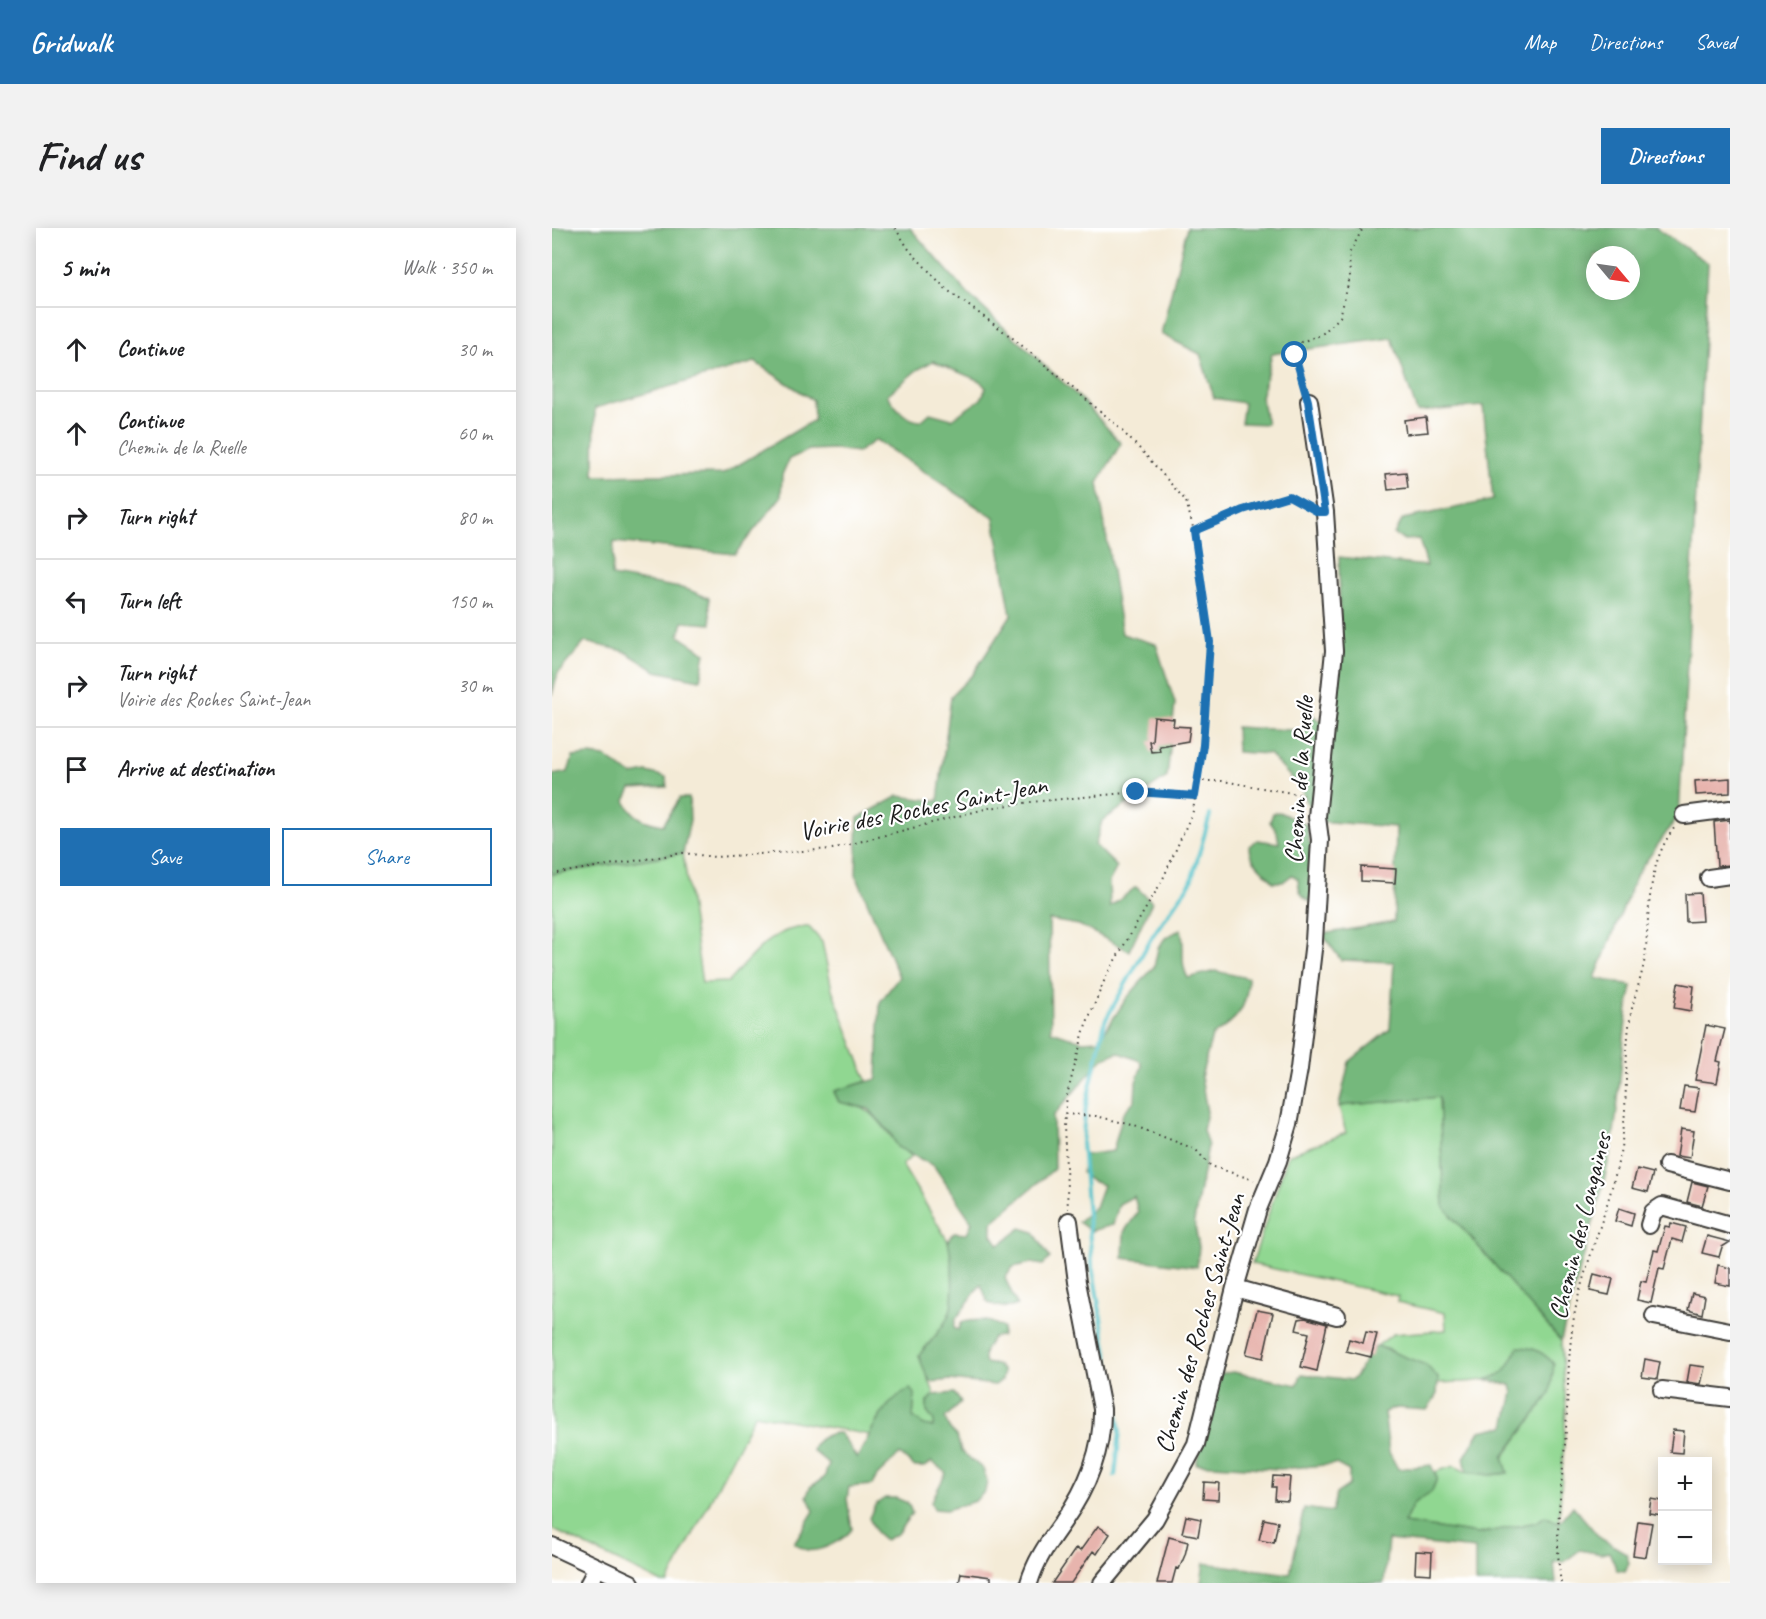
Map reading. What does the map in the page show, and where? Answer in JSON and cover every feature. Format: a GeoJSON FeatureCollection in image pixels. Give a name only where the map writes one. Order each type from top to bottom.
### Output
{"type":"FeatureCollection","features":[{"type":"Feature","properties":{"kind":"street","name":"Chemin de la Ruelle"},"geometry":{"type":"LineString","coordinates":[[1278,1161],[1289,1124],[1307,1005],[1317,894],[1319,804],[1334,651],[1325,512],[1308,401]]}},
{"type":"Feature","properties":{"kind":"street"},"geometry":{"type":"LineString","coordinates":[[1684,815],[1730,809]]}},
{"type":"Feature","properties":{"kind":"street"},"geometry":{"type":"LineString","coordinates":[[1709,878],[1730,875]]}},
{"type":"Feature","properties":{"kind":"street","name":"Chemin des Roches Saint-Jean"},"geometry":{"type":"LineString","coordinates":[[1102,1583],[1155,1519],[1196,1444],[1235,1288],[1258,1209],[1278,1161]]}},
{"type":"Feature","properties":{"kind":"street"},"geometry":{"type":"LineString","coordinates":[[1667,1165],[1730,1181]]}},
{"type":"Feature","properties":{"kind":"street"},"geometry":{"type":"LineString","coordinates":[[1649,1225],[1653,1212],[1662,1206],[1730,1225]]}},
{"type":"Feature","properties":{"kind":"street"},"geometry":{"type":"LineString","coordinates":[[1029,1583],[1036,1561],[1080,1496],[1100,1446],[1102,1409],[1077,1282],[1069,1221]]}},
{"type":"Feature","properties":{"kind":"street"},"geometry":{"type":"LineString","coordinates":[[1235,1288],[1337,1316]]}},
{"type":"Feature","properties":{"kind":"street"},"geometry":{"type":"LineString","coordinates":[[1654,1316],[1730,1331]]}},
{"type":"Feature","properties":{"kind":"street"},"geometry":{"type":"LineString","coordinates":[[1662,1390],[1730,1398]]}},
{"type":"Feature","properties":{"kind":"street"},"geometry":{"type":"LineString","coordinates":[[552,1546],[593,1575],[631,1583]]}},
{"type":"Feature","properties":{"kind":"path"},"geometry":{"type":"LineString","coordinates":[[895,228],[909,251],[946,289],[1014,339],[1112,421],[1142,451],[1186,501],[1194,531],[1210,642],[1203,745],[1193,811],[1162,881],[1107,974],[1085,1027],[1069,1084],[1065,1114],[1069,1221]]}},
{"type":"Feature","properties":{"kind":"path"},"geometry":{"type":"LineString","coordinates":[[1308,401],[1295,355],[1301,342],[1321,335],[1340,317],[1350,277],[1349,254],[1363,228]]}},
{"type":"Feature","properties":{"kind":"path"},"geometry":{"type":"LineString","coordinates":[[1194,531],[1243,510],[1289,496],[1318,512],[1325,512]]}},
{"type":"Feature","properties":{"kind":"path"},"geometry":{"type":"LineString","coordinates":[[1197,780],[1222,781],[1309,796],[1319,804]]}},
{"type":"Feature","properties":{"kind":"path","name":"Voirie des Roches Saint-Jean"},"geometry":{"type":"LineString","coordinates":[[552,874],[683,853],[715,857],[832,849],[989,808],[1031,802],[1136,792],[1195,796]]}},
{"type":"Feature","properties":{"kind":"path","name":"Chemin des Longaines"},"geometry":{"type":"LineString","coordinates":[[1561,1583],[1557,1558],[1566,1428],[1566,1369],[1572,1327],[1580,1290],[1617,1170],[1626,1105],[1626,1058],[1631,1017],[1644,960],[1656,862],[1666,838],[1684,815]]}},
{"type":"Feature","properties":{"kind":"path"},"geometry":{"type":"LineString","coordinates":[[1065,1114],[1090,1116],[1132,1125],[1195,1149],[1211,1166],[1268,1185]]}},
{"type":"Feature","properties":{"kind":"green space"},"geometry":{"type":"Polygon","coordinates":[[[552,228],[910,228],[968,294],[1081,399],[1121,443],[1098,483],[1122,634],[1156,644],[1175,703],[1167,777],[1102,821],[1095,845],[1117,867],[1109,882],[1110,907],[1136,887],[1152,902],[1129,951],[1079,925],[1049,920],[1051,1031],[1082,1041],[1099,1040],[1126,999],[1154,967],[1158,948],[1165,938],[1181,929],[1183,960],[1188,978],[1215,971],[1248,978],[1246,997],[1239,1012],[1234,1019],[1212,1036],[1201,1077],[1207,1112],[1203,1130],[1208,1146],[1194,1221],[1199,1247],[1197,1267],[1123,1258],[1124,1232],[1138,1212],[1134,1196],[1119,1204],[1113,1225],[1091,1231],[1078,1222],[1095,1207],[1103,1185],[1090,1180],[1082,1173],[1084,1155],[1113,1151],[1123,1113],[1135,1100],[1136,1082],[1142,1066],[1140,1061],[1118,1052],[1102,1059],[1053,1116],[1054,1169],[992,1222],[992,1235],[999,1245],[1021,1228],[1034,1232],[1050,1258],[1043,1265],[1031,1263],[1013,1267],[1005,1278],[1017,1305],[1006,1307],[988,1303],[981,1284],[956,1319],[954,1328],[958,1330],[962,1322],[973,1320],[989,1321],[1003,1328],[1002,1336],[993,1337],[984,1356],[985,1363],[997,1365],[1003,1371],[1002,1380],[995,1385],[950,1380],[931,1382],[919,1355],[940,1329],[952,1305],[951,1257],[948,1241],[954,1233],[967,1234],[972,1222],[934,1166],[897,1147],[891,1134],[869,1109],[839,1102],[834,1091],[877,1079],[880,1002],[899,977],[856,875],[858,818],[898,796],[938,801],[951,696],[973,674],[1011,615],[994,518],[876,440],[858,452],[835,449],[809,450],[789,459],[782,475],[781,497],[735,554],[614,542],[612,576],[686,589],[709,598],[711,624],[683,622],[679,636],[705,653],[700,680],[656,671],[624,651],[585,642],[558,673],[552,695],[552,228]],[[933,361],[917,370],[887,395],[901,412],[915,420],[921,421],[930,413],[952,419],[981,399],[986,388],[980,381],[933,361]],[[755,362],[595,408],[594,476],[723,474],[814,420],[813,400],[755,362]]]}},
{"type":"Feature","properties":{"kind":"green space"},"geometry":{"type":"Polygon","coordinates":[[[1187,228],[1656,228],[1708,263],[1679,815],[1637,874],[1595,978],[1632,986],[1613,1141],[1561,1341],[1444,1207],[1439,1097],[1339,1106],[1349,1062],[1390,1029],[1394,962],[1341,960],[1322,934],[1394,922],[1396,827],[1316,821],[1300,787],[1269,754],[1237,752],[1236,727],[1309,731],[1311,714],[1334,732],[1340,655],[1339,557],[1427,566],[1419,539],[1404,540],[1394,534],[1403,519],[1493,500],[1483,406],[1417,412],[1392,338],[1272,354],[1261,397],[1267,424],[1241,423],[1244,403],[1214,398],[1200,354],[1161,334],[1187,228]]]}},
{"type":"Feature","properties":{"kind":"green space"},"geometry":{"type":"Polygon","coordinates":[[[589,755],[605,757],[632,775],[647,772],[666,777],[667,787],[631,789],[625,801],[632,812],[645,821],[663,825],[680,798],[689,798],[690,820],[683,853],[552,874],[552,775],[568,772],[573,757],[589,755]]]}},
{"type":"Feature","properties":{"kind":"green space"},"geometry":{"type":"Polygon","coordinates":[[[1279,812],[1307,825],[1309,841],[1315,851],[1311,902],[1301,893],[1298,879],[1292,875],[1283,882],[1273,882],[1254,861],[1250,852],[1249,846],[1257,840],[1279,843],[1277,832],[1270,822],[1273,813],[1279,812]]]}},
{"type":"Feature","properties":{"kind":"green space"},"geometry":{"type":"Polygon","coordinates":[[[683,853],[702,983],[728,982],[754,953],[773,937],[784,932],[809,927],[822,942],[832,989],[867,1081],[834,1092],[839,1102],[854,1105],[874,1116],[912,1156],[902,1165],[948,1241],[953,1287],[952,1305],[944,1324],[919,1355],[934,1395],[927,1403],[927,1412],[934,1421],[933,1427],[924,1425],[913,1417],[915,1394],[880,1414],[870,1435],[755,1414],[668,1583],[662,1583],[552,1529],[552,874],[683,853]]]}},
{"type":"Feature","properties":{"kind":"green space"},"geometry":{"type":"Polygon","coordinates":[[[1439,1097],[1444,1207],[1561,1341],[1566,1408],[1559,1523],[1545,1517],[1537,1522],[1477,1534],[1404,1523],[1413,1504],[1432,1491],[1437,1478],[1434,1472],[1454,1466],[1467,1472],[1490,1475],[1508,1473],[1503,1458],[1550,1394],[1507,1369],[1484,1380],[1437,1383],[1438,1378],[1390,1350],[1377,1346],[1393,1334],[1446,1330],[1445,1313],[1397,1302],[1398,1296],[1252,1264],[1288,1155],[1346,1133],[1339,1106],[1439,1097]]]}},
{"type":"Feature","properties":{"kind":"green space"},"geometry":{"type":"Polygon","coordinates":[[[1377,1346],[1426,1365],[1438,1378],[1437,1394],[1427,1410],[1396,1408],[1384,1412],[1389,1452],[1398,1469],[1431,1465],[1437,1478],[1432,1491],[1413,1504],[1404,1523],[1478,1534],[1537,1522],[1545,1516],[1559,1523],[1573,1506],[1600,1538],[1626,1553],[1629,1563],[1625,1571],[1617,1570],[1609,1552],[1601,1554],[1580,1550],[1564,1562],[1554,1562],[1556,1583],[1475,1583],[1475,1549],[1388,1540],[1384,1583],[1201,1583],[1204,1563],[1290,1574],[1304,1508],[1332,1512],[1336,1494],[1349,1485],[1349,1471],[1336,1464],[1280,1469],[1196,1464],[1220,1374],[1233,1372],[1297,1385],[1302,1374],[1352,1380],[1377,1346]]]}},
{"type":"Feature","properties":{"kind":"green space"},"geometry":{"type":"Polygon","coordinates":[[[1518,1347],[1538,1351],[1554,1364],[1550,1394],[1503,1457],[1508,1473],[1490,1475],[1467,1472],[1464,1458],[1480,1431],[1505,1426],[1513,1393],[1511,1385],[1485,1380],[1506,1369],[1518,1347]]]}},
{"type":"Feature","properties":{"kind":"green space"},"geometry":{"type":"Polygon","coordinates":[[[910,1389],[915,1394],[913,1417],[924,1425],[933,1427],[934,1421],[927,1412],[927,1403],[934,1395],[954,1393],[961,1402],[945,1418],[949,1428],[957,1436],[961,1451],[983,1469],[987,1482],[985,1491],[975,1501],[946,1510],[934,1509],[931,1502],[946,1473],[932,1462],[924,1467],[915,1467],[900,1454],[877,1476],[872,1485],[849,1487],[847,1499],[852,1529],[844,1537],[826,1547],[813,1550],[805,1549],[794,1543],[814,1511],[807,1496],[810,1487],[824,1478],[829,1464],[812,1450],[817,1443],[827,1435],[840,1433],[857,1458],[884,1410],[910,1389]]]}},
{"type":"Feature","properties":{"kind":"green space"},"geometry":{"type":"Polygon","coordinates":[[[885,1498],[896,1498],[908,1503],[912,1513],[897,1534],[885,1540],[876,1532],[869,1518],[875,1505],[885,1498]]]}},
{"type":"Feature","properties":{"kind":"building"},"geometry":{"type":"Polygon","coordinates":[[[1426,417],[1428,432],[1406,434],[1404,420],[1426,417]]]}},
{"type":"Feature","properties":{"kind":"building"},"geometry":{"type":"Polygon","coordinates":[[[1406,472],[1408,488],[1388,490],[1386,474],[1406,472]]]}},
{"type":"Feature","properties":{"kind":"building"},"geometry":{"type":"Polygon","coordinates":[[[1154,717],[1174,719],[1173,726],[1190,727],[1188,741],[1159,746],[1160,751],[1151,752],[1149,741],[1152,741],[1154,717]]]}},
{"type":"Feature","properties":{"kind":"building"},"geometry":{"type":"Polygon","coordinates":[[[1730,778],[1730,793],[1696,795],[1695,781],[1730,778]]]}},
{"type":"Feature","properties":{"kind":"building"},"geometry":{"type":"Polygon","coordinates":[[[1730,820],[1730,865],[1717,866],[1714,822],[1730,820]]]}},
{"type":"Feature","properties":{"kind":"building"},"geometry":{"type":"Polygon","coordinates":[[[1361,867],[1396,869],[1395,883],[1361,881],[1361,867]]]}},
{"type":"Feature","properties":{"kind":"building"},"geometry":{"type":"Polygon","coordinates":[[[1700,893],[1702,921],[1686,922],[1685,894],[1700,893]]]}},
{"type":"Feature","properties":{"kind":"building"},"geometry":{"type":"Polygon","coordinates":[[[1678,983],[1694,986],[1691,1011],[1674,1008],[1678,983]]]}},
{"type":"Feature","properties":{"kind":"building"},"geometry":{"type":"Polygon","coordinates":[[[1706,1025],[1725,1029],[1717,1061],[1721,1062],[1717,1083],[1695,1080],[1706,1025]]]}},
{"type":"Feature","properties":{"kind":"building"},"geometry":{"type":"Polygon","coordinates":[[[1684,1086],[1699,1088],[1695,1112],[1680,1110],[1684,1086]]]}},
{"type":"Feature","properties":{"kind":"building"},"geometry":{"type":"Polygon","coordinates":[[[1681,1129],[1694,1131],[1690,1158],[1677,1156],[1681,1129]]]}},
{"type":"Feature","properties":{"kind":"building"},"geometry":{"type":"Polygon","coordinates":[[[1637,1169],[1653,1173],[1648,1192],[1632,1188],[1637,1169]]]}},
{"type":"Feature","properties":{"kind":"building"},"geometry":{"type":"Polygon","coordinates":[[[1692,1182],[1708,1186],[1702,1206],[1687,1202],[1692,1182]]]}},
{"type":"Feature","properties":{"kind":"building"},"geometry":{"type":"Polygon","coordinates":[[[1619,1208],[1634,1213],[1631,1226],[1615,1221],[1619,1208]]]}},
{"type":"Feature","properties":{"kind":"building"},"geometry":{"type":"Polygon","coordinates":[[[1671,1223],[1686,1227],[1682,1242],[1672,1239],[1664,1269],[1659,1268],[1651,1303],[1637,1300],[1641,1281],[1646,1282],[1654,1250],[1658,1251],[1665,1226],[1670,1227],[1671,1223]]]}},
{"type":"Feature","properties":{"kind":"building"},"geometry":{"type":"Polygon","coordinates":[[[1707,1236],[1730,1242],[1722,1247],[1719,1257],[1702,1253],[1707,1236]]]}},
{"type":"Feature","properties":{"kind":"building"},"geometry":{"type":"Polygon","coordinates":[[[1718,1265],[1730,1268],[1730,1286],[1715,1283],[1718,1265]]]}},
{"type":"Feature","properties":{"kind":"building"},"geometry":{"type":"Polygon","coordinates":[[[1594,1274],[1613,1279],[1609,1295],[1590,1291],[1594,1274]]]}},
{"type":"Feature","properties":{"kind":"building"},"geometry":{"type":"Polygon","coordinates":[[[1692,1293],[1705,1296],[1702,1314],[1688,1310],[1692,1293]]]}},
{"type":"Feature","properties":{"kind":"building"},"geometry":{"type":"Polygon","coordinates":[[[1257,1310],[1273,1313],[1263,1358],[1246,1354],[1257,1310]]]}},
{"type":"Feature","properties":{"kind":"building"},"geometry":{"type":"Polygon","coordinates":[[[1305,1318],[1327,1324],[1317,1371],[1301,1367],[1309,1333],[1296,1330],[1299,1319],[1305,1318]]]}},
{"type":"Feature","properties":{"kind":"building"},"geometry":{"type":"Polygon","coordinates":[[[1366,1332],[1377,1334],[1371,1357],[1346,1351],[1349,1339],[1363,1343],[1366,1332]]]}},
{"type":"Feature","properties":{"kind":"building"},"geometry":{"type":"Polygon","coordinates":[[[1645,1359],[1660,1362],[1657,1379],[1642,1377],[1645,1359]]]}},
{"type":"Feature","properties":{"kind":"building"},"geometry":{"type":"Polygon","coordinates":[[[1690,1365],[1705,1367],[1701,1384],[1687,1382],[1690,1365]]]}},
{"type":"Feature","properties":{"kind":"building"},"geometry":{"type":"Polygon","coordinates":[[[1673,1430],[1684,1431],[1682,1453],[1670,1452],[1673,1430]]]}},
{"type":"Feature","properties":{"kind":"building"},"geometry":{"type":"Polygon","coordinates":[[[1273,1476],[1290,1477],[1288,1501],[1275,1500],[1276,1487],[1272,1487],[1273,1476]]]}},
{"type":"Feature","properties":{"kind":"building"},"geometry":{"type":"Polygon","coordinates":[[[1204,1482],[1219,1483],[1218,1500],[1203,1499],[1204,1482]]]}},
{"type":"Feature","properties":{"kind":"building"},"geometry":{"type":"Polygon","coordinates":[[[1651,1499],[1658,1500],[1658,1514],[1649,1513],[1651,1499]]]}},
{"type":"Feature","properties":{"kind":"building"},"geometry":{"type":"Polygon","coordinates":[[[1186,1516],[1201,1519],[1198,1536],[1182,1533],[1186,1516]]]}},
{"type":"Feature","properties":{"kind":"building"},"geometry":{"type":"Polygon","coordinates":[[[1264,1519],[1278,1522],[1274,1543],[1259,1540],[1264,1519]]]}},
{"type":"Feature","properties":{"kind":"building"},"geometry":{"type":"Polygon","coordinates":[[[1638,1521],[1652,1523],[1646,1557],[1633,1555],[1638,1521]]]}},
{"type":"Feature","properties":{"kind":"building"},"geometry":{"type":"Polygon","coordinates":[[[1098,1526],[1110,1534],[1097,1554],[1093,1551],[1071,1583],[1052,1583],[1076,1548],[1080,1551],[1098,1526]]]}},
{"type":"Feature","properties":{"kind":"building"},"geometry":{"type":"Polygon","coordinates":[[[1169,1537],[1188,1542],[1185,1555],[1179,1569],[1176,1568],[1172,1583],[1157,1583],[1169,1537]]]}},
{"type":"Feature","properties":{"kind":"building"},"geometry":{"type":"Polygon","coordinates":[[[1416,1551],[1432,1552],[1431,1574],[1415,1573],[1416,1551]]]}},
{"type":"Feature","properties":{"kind":"building"},"geometry":{"type":"Polygon","coordinates":[[[961,1573],[991,1577],[991,1583],[959,1583],[961,1573]]]}},
{"type":"Feature","properties":{"kind":"waterway"},"geometry":{"type":"LineString","coordinates":[[1115,1476],[1120,1431],[1092,1264],[1082,1143],[1086,1105],[1105,1021],[1153,935],[1191,882],[1210,815]]}},
{"type":"Feature","properties":{"kind":"route"},"geometry":{"type":"LineString","coordinates":[[1136,792],[1195,796],[1203,745],[1206,673],[1210,642],[1194,531],[1215,520],[1289,496],[1318,512],[1325,512],[1308,401],[1295,355]]}}]}
